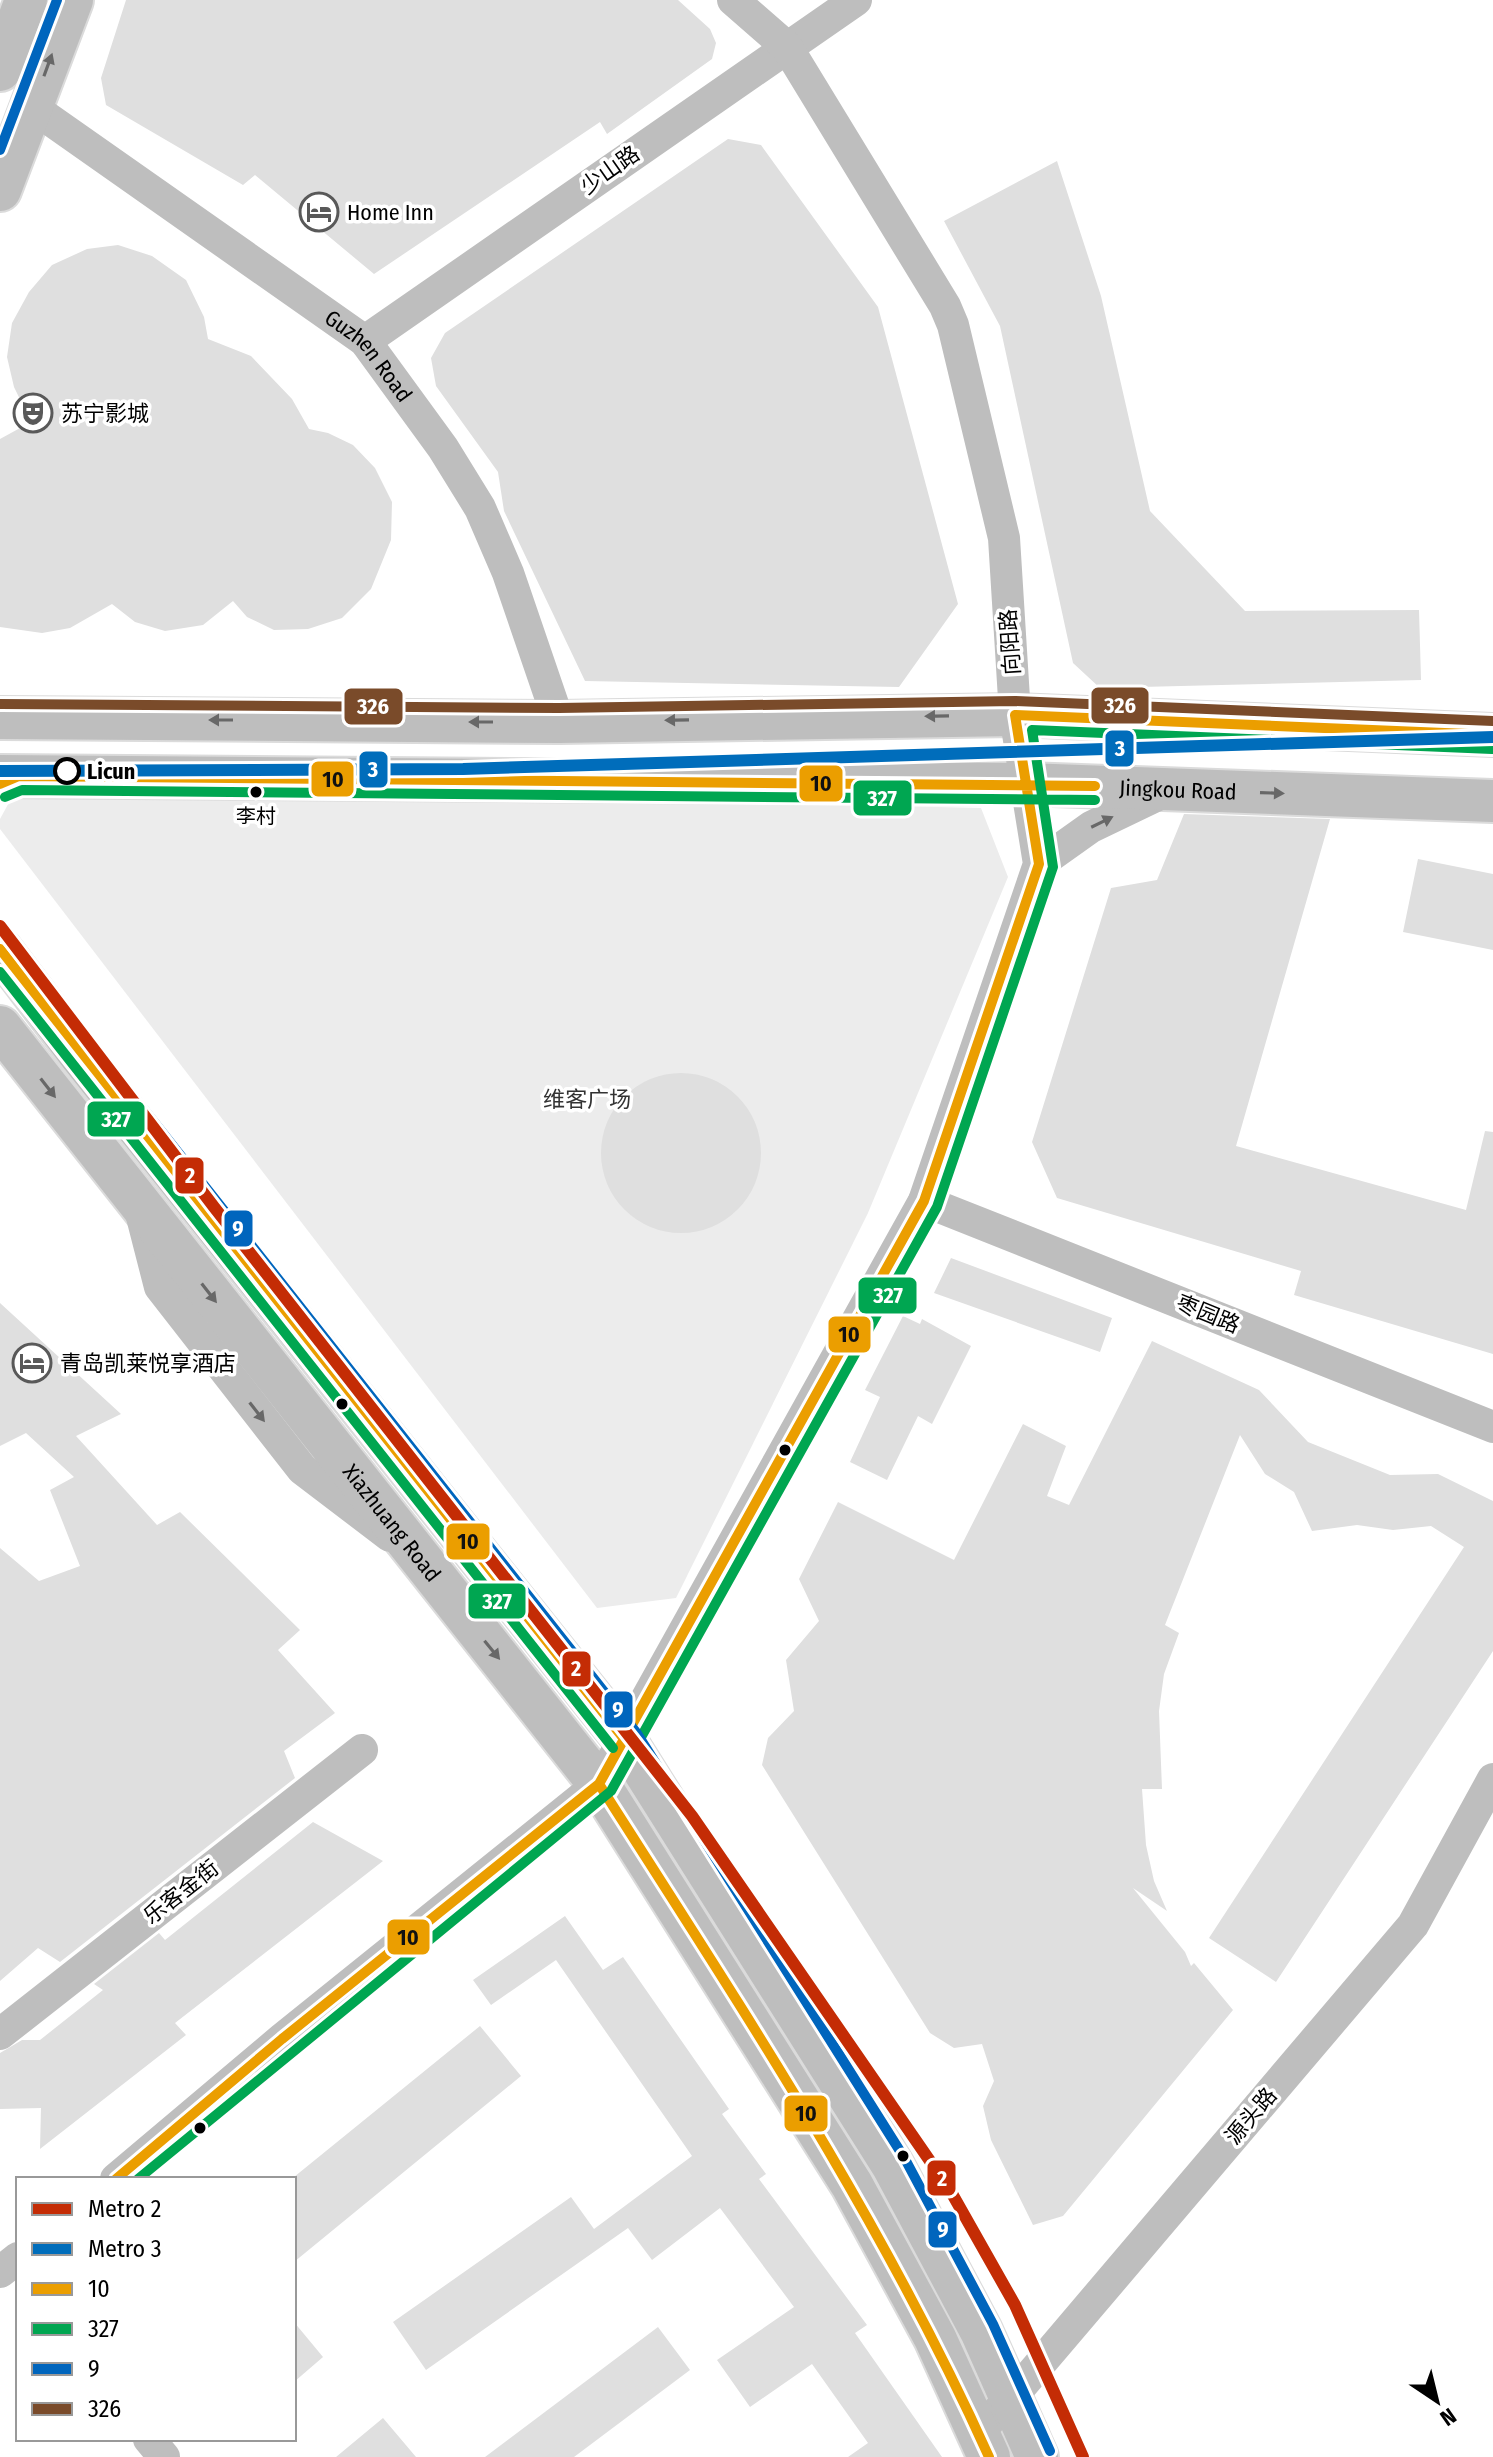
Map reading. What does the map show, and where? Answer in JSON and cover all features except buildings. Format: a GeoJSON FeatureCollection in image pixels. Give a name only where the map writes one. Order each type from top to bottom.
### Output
{"type":"FeatureCollection","features":[{"type":"Feature","properties":{"kind":"main road"},"geometry":{"type":"LineString","coordinates":[[0,70],[26,0]]}},
{"type":"Feature","properties":{"kind":"main road"},"geometry":{"type":"LineString","coordinates":[[0,190],[72,0]]}},
{"type":"Feature","properties":{"kind":"main road"},"geometry":{"type":"LineString","coordinates":[[0,718],[559,722],[1015,715],[1493,735]]}},
{"type":"Feature","properties":{"kind":"main road","name":"Jingkou Road"},"geometry":{"type":"LineString","coordinates":[[6,779],[1026,784],[1493,801]]}},
{"type":"Feature","properties":{"kind":"main road"},"geometry":{"type":"LineString","coordinates":[[0,949],[624,1739],[893,2166],[981,2331],[1037,2457]]}},
{"type":"Feature","properties":{"kind":"main road","name":"Xiazhuang Road"},"geometry":{"type":"LineString","coordinates":[[0,1027],[599,1784],[852,2185],[935,2338],[984,2444]]}},
{"type":"Feature","properties":{"kind":"street","name":"向阳路"},"geometry":{"type":"LineString","coordinates":[[599,1784],[924,1201],[1039,864],[1015,715],[1004,538],[953,325],[945,306],[787,47],[733,0]]}},
{"type":"Feature","properties":{"kind":"street","name":"少山路"},"geometry":{"type":"LineString","coordinates":[[365,341],[856,0]]}},
{"type":"Feature","properties":{"kind":"street","name":"Guzhen Road"},"geometry":{"type":"LineString","coordinates":[[32,107],[365,341],[443,448],[480,508],[508,573],[559,722]]}},
{"type":"Feature","properties":{"kind":"street"},"geometry":{"type":"LineString","coordinates":[[1039,864],[1091,827],[1170,789]]}},
{"type":"Feature","properties":{"kind":"street","name":"枣园路"},"geometry":{"type":"LineString","coordinates":[[924,1201],[1493,1427]]}},
{"type":"Feature","properties":{"kind":"street","name":"乐客金街"},"geometry":{"type":"LineString","coordinates":[[0,2034],[362,1750]]}},
{"type":"Feature","properties":{"kind":"street","name":"源头路"},"geometry":{"type":"LineString","coordinates":[[984,2444],[1011,2398],[1413,1925],[1493,1779]]}},
{"type":"Feature","properties":{"kind":"street"},"geometry":{"type":"LineString","coordinates":[[118,2177],[282,2039],[599,1784]]}},
{"type":"Feature","properties":{"kind":"street"},"geometry":{"type":"LineString","coordinates":[[151,2441],[164,2457]]}},
{"type":"Feature","properties":{"kind":"green space","name":"维客广场"},"geometry":{"type":"Polygon","coordinates":[[[18,786],[981,808],[1008,877],[868,1213],[676,1598],[597,1608],[0,829],[0,819],[18,786]]]}},
{"type":"Feature","properties":{"kind":"metro line","name":"3"},"geometry":{"type":"LineString","coordinates":[[0,771],[463,769],[1493,737]]}},
{"type":"Feature","properties":{"kind":"metro line","name":"2"},"geometry":{"type":"LineString","coordinates":[[0,926],[214,1207],[692,1816],[950,2190],[1015,2305],[1083,2457]]}},
{"type":"Feature","properties":{"kind":"transit line","name":"9"},"geometry":{"type":"LineString","coordinates":[[0,150],[57,0]]}},
{"type":"Feature","properties":{"kind":"transit line","name":"326"},"geometry":{"type":"LineString","coordinates":[[0,704],[559,708],[1015,701],[1493,721]]}},
{"type":"Feature","properties":{"kind":"transit line","name":"10"},"geometry":{"type":"LineString","coordinates":[[118,2177],[282,2039],[599,1784],[924,1201],[1039,864],[1015,715],[1493,735]]}},
{"type":"Feature","properties":{"kind":"transit line","name":"327"},"geometry":{"type":"LineString","coordinates":[[140,2177],[611,1791],[937,1207],[1053,867],[1032,730],[1492,749]]}},
{"type":"Feature","properties":{"kind":"transit line","name":"10"},"geometry":{"type":"LineString","coordinates":[[0,784],[19,776],[1095,786]]}},
{"type":"Feature","properties":{"kind":"transit line","name":"327"},"geometry":{"type":"LineString","coordinates":[[5,797],[22,790],[1095,800]]}},
{"type":"Feature","properties":{"kind":"transit line","name":"9"},"geometry":{"type":"LineString","coordinates":[[11,941],[636,1732],[905,2159],[993,2324],[1050,2451]]}},
{"type":"Feature","properties":{"kind":"transit line","name":"10"},"geometry":{"type":"LineString","coordinates":[[0,949],[624,1739]]}},
{"type":"Feature","properties":{"kind":"transit line","name":"327"},"geometry":{"type":"LineString","coordinates":[[0,972],[613,1748]]}},
{"type":"Feature","properties":{"kind":"transit line","name":"10"},"geometry":{"type":"LineString","coordinates":[[599,1784],[756,2031],[855,2197],[903,2282],[989,2457]]}},
{"type":"Feature","properties":{"kind":"place","name":"Home Inn"},"geometry":{"type":"Point","coordinates":[319,212]}},
{"type":"Feature","properties":{"kind":"place","name":"苏宁影城"},"geometry":{"type":"Point","coordinates":[33,413]}},
{"type":"Feature","properties":{"kind":"place","name":"Licun"},"geometry":{"type":"Point","coordinates":[67,771]}},
{"type":"Feature","properties":{"kind":"place","name":"李村"},"geometry":{"type":"Point","coordinates":[256,792]}},
{"type":"Feature","properties":{"kind":"place","name":"青岛凯莱悦享酒店"},"geometry":{"type":"Point","coordinates":[32,1363]}}]}
